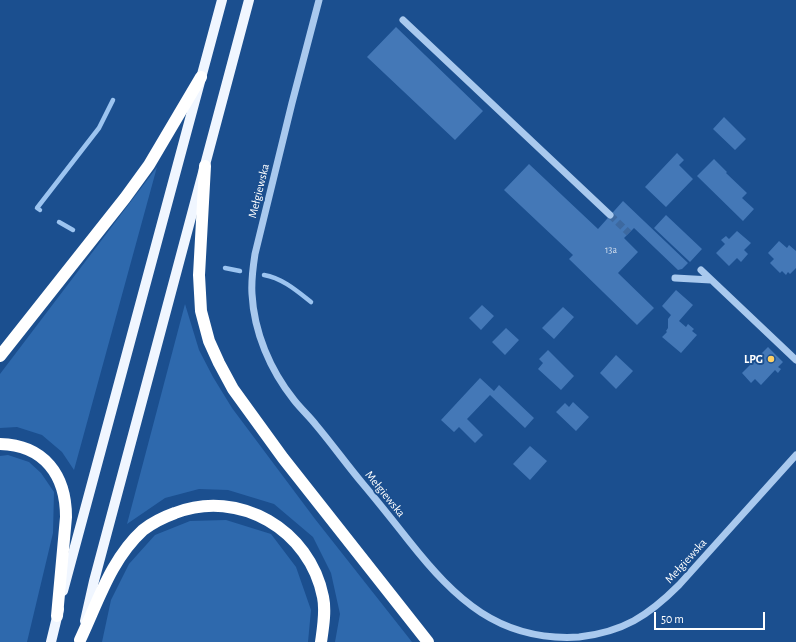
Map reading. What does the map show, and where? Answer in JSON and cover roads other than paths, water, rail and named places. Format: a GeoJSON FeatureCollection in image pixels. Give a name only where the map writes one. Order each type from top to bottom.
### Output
{"type":"FeatureCollection","features":[{"type":"Feature","properties":{"kind":"highway"},"geometry":{"type":"LineString","coordinates":[[0,356],[125,198],[149,165],[201,77]]}},
{"type":"Feature","properties":{"kind":"highway"},"geometry":{"type":"LineString","coordinates":[[205,166],[199,275],[201,311],[209,341],[219,363],[233,389],[284,458],[428,642]]}},
{"type":"Feature","properties":{"kind":"highway"},"geometry":{"type":"LineString","coordinates":[[0,444],[16,445],[41,456],[56,474],[64,493],[66,517],[57,616]]}},
{"type":"Feature","properties":{"kind":"highway"},"geometry":{"type":"LineString","coordinates":[[80,641],[114,567],[127,546],[144,529],[165,516],[188,508],[208,505],[238,508],[249,511],[282,528],[297,543],[319,579],[324,598],[324,618],[321,642]]}},
{"type":"Feature","properties":{"kind":"main road"},"geometry":{"type":"LineString","coordinates":[[51,642],[69,569],[222,0]]}},
{"type":"Feature","properties":{"kind":"main road"},"geometry":{"type":"LineString","coordinates":[[80,641],[94,581],[249,0]]}},
{"type":"Feature","properties":{"kind":"street","name":"Mełgiewska"},"geometry":{"type":"LineString","coordinates":[[319,0],[255,254],[252,274],[252,294],[256,318],[264,349],[270,364],[294,400],[316,425],[428,565],[456,594],[482,615],[518,631],[541,636],[567,638],[610,632],[631,623],[661,603],[796,455]]}},
{"type":"Feature","properties":{"kind":"street"},"geometry":{"type":"LineString","coordinates":[[403,20],[610,215]]}},
{"type":"Feature","properties":{"kind":"street"},"geometry":{"type":"LineString","coordinates":[[701,270],[796,360]]}},
{"type":"Feature","properties":{"kind":"street"},"geometry":{"type":"LineString","coordinates":[[675,278],[711,280]]}},
{"type":"Feature","properties":{"kind":"waterway"},"geometry":{"type":"LineString","coordinates":[[40,210],[37,208],[99,128],[113,100]]}},
{"type":"Feature","properties":{"kind":"waterway"},"geometry":{"type":"LineString","coordinates":[[59,222],[73,230]]}},
{"type":"Feature","properties":{"kind":"waterway"},"geometry":{"type":"LineString","coordinates":[[225,268],[240,271]]}},
{"type":"Feature","properties":{"kind":"waterway"},"geometry":{"type":"LineString","coordinates":[[264,275],[283,282],[295,289],[311,302]]}},
{"type":"Feature","properties":{"kind":"tunnel"},"geometry":{"type":"LineString","coordinates":[[610,215],[629,233]]}},
{"type":"Feature","properties":{"kind":"place","name":"LPG"},"geometry":{"type":"Point","coordinates":[771,359]}}]}
